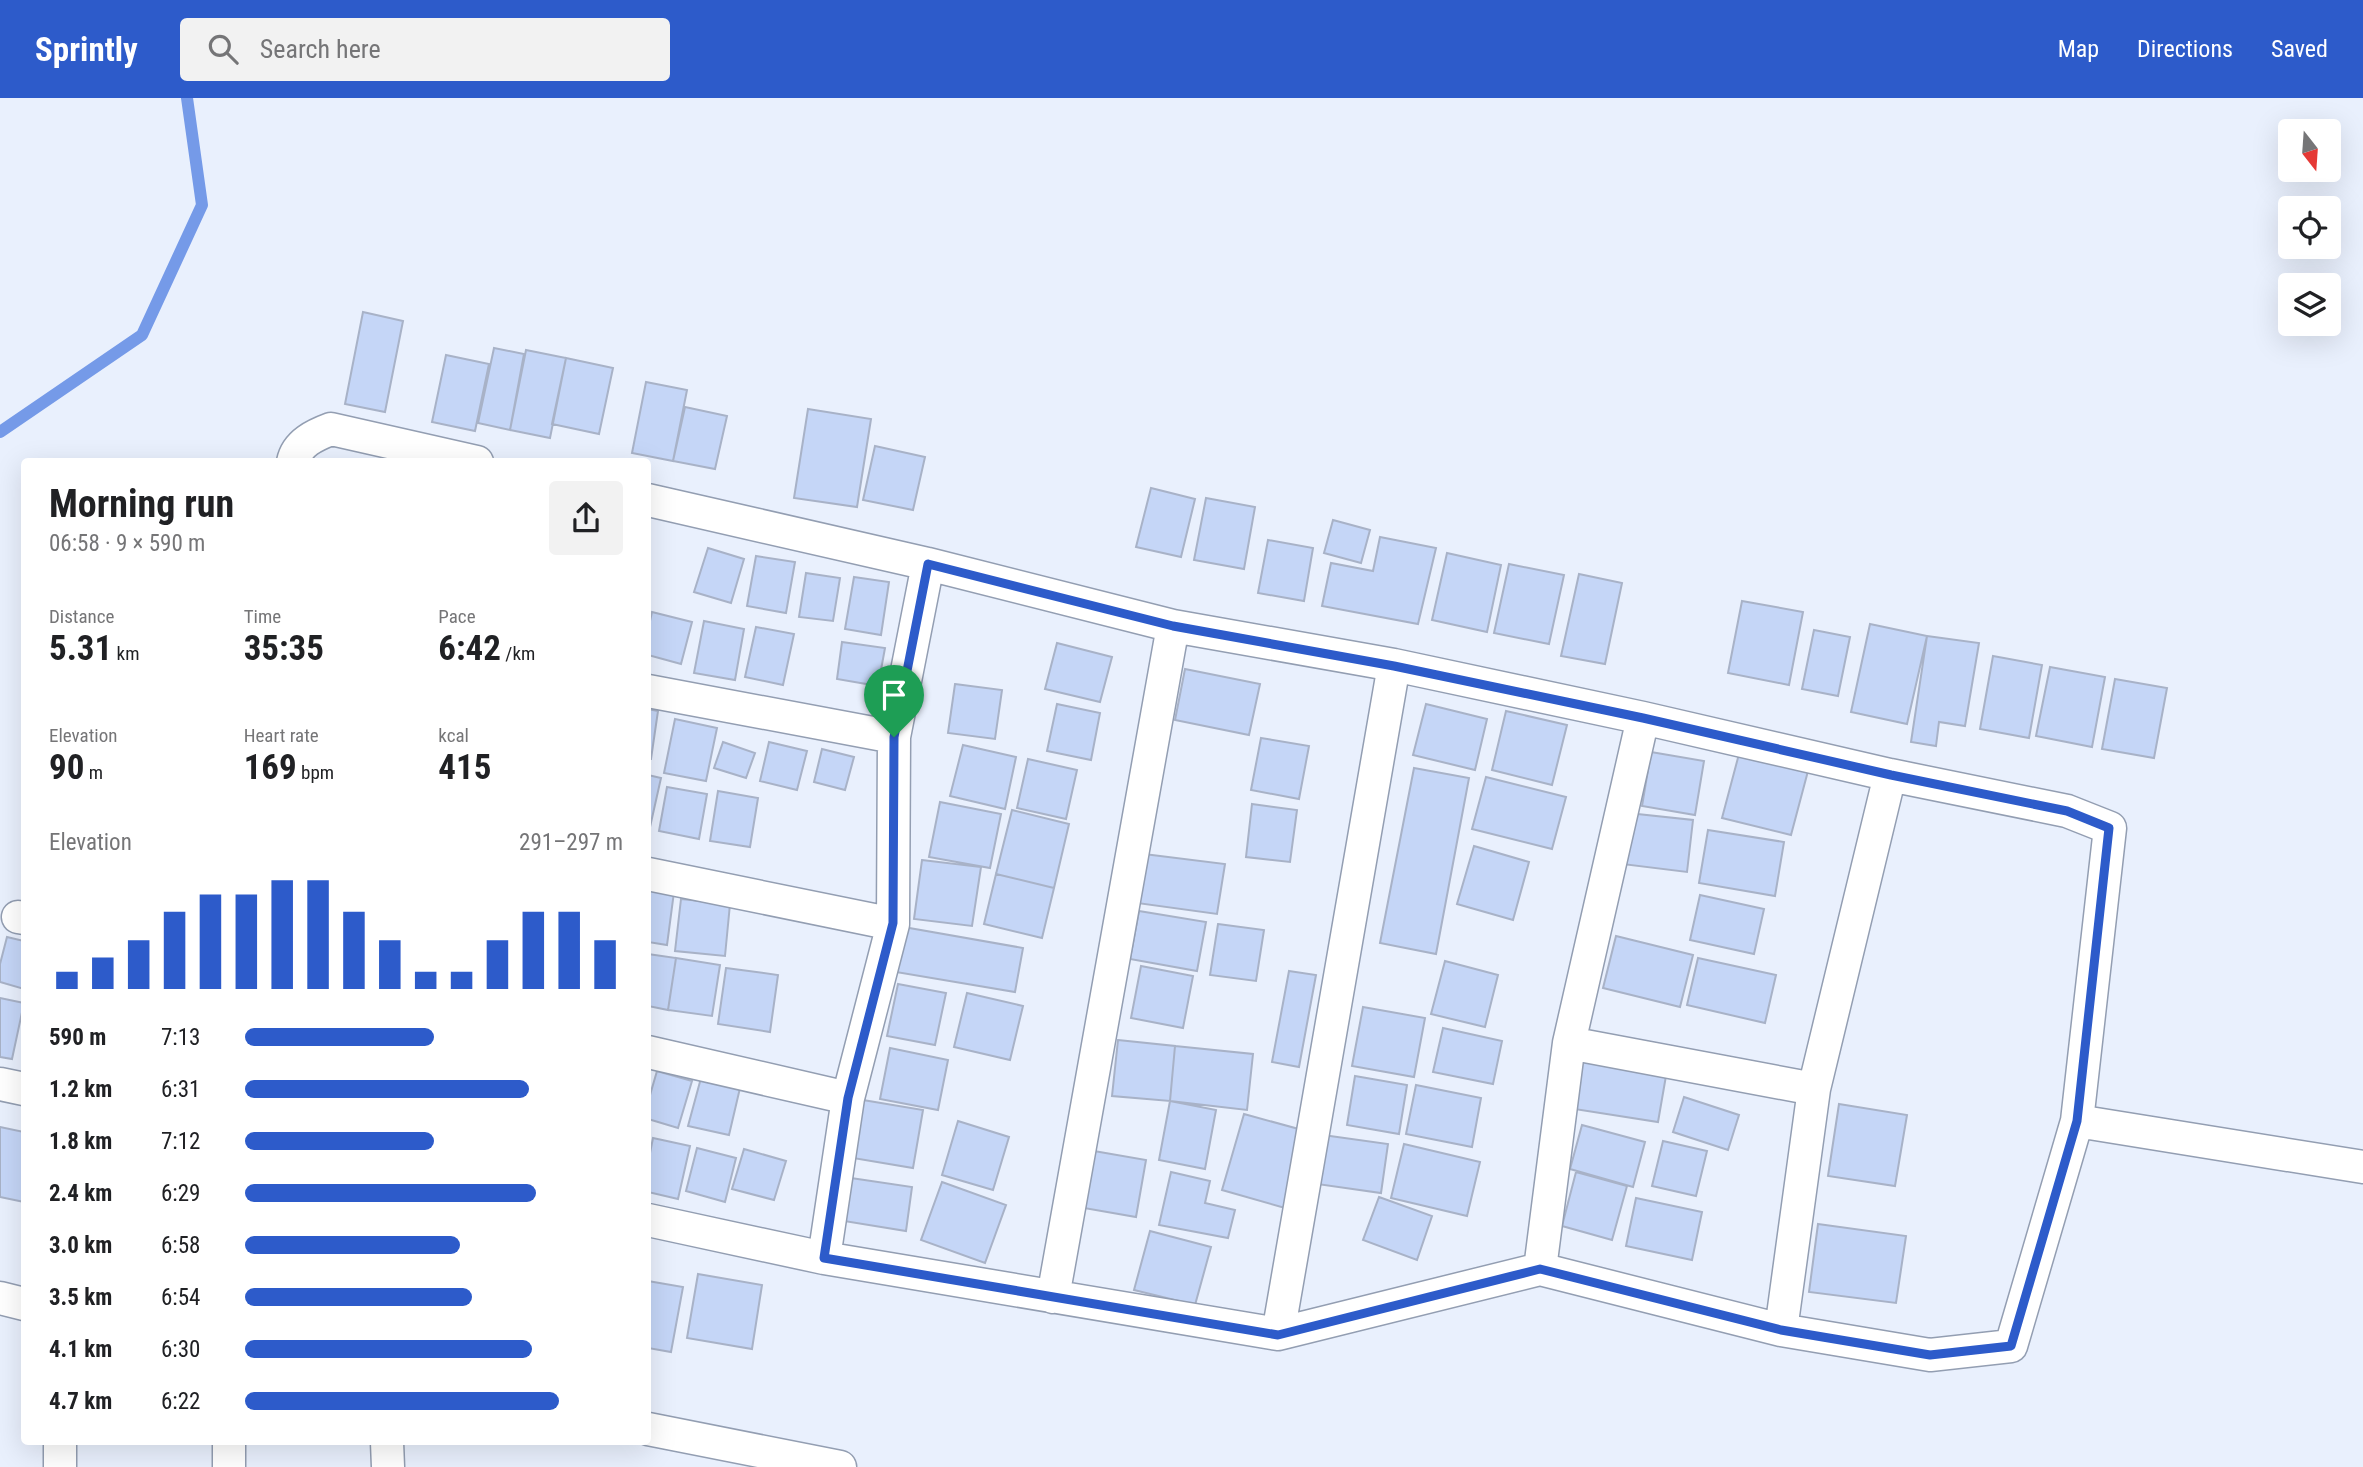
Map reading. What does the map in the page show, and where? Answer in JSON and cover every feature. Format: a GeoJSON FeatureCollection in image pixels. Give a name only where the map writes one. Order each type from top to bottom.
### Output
{"type":"FeatureCollection","features":[{"type":"Feature","properties":{"kind":"street"},"geometry":{"type":"LineString","coordinates":[[294,458],[310,438],[331,429],[459,458]]}},
{"type":"Feature","properties":{"kind":"street"},"geometry":{"type":"LineString","coordinates":[[651,501],[928,564],[1173,626],[1394,666],[1643,718],[1891,775],[2067,811],[2109,828],[2077,1121],[2011,1346],[1930,1355],[1781,1330],[1540,1269],[1278,1335],[824,1258],[651,1221]]}},
{"type":"Feature","properties":{"kind":"street"},"geometry":{"type":"LineString","coordinates":[[824,1258],[848,1098],[893,923],[894,737],[928,564]]}},
{"type":"Feature","properties":{"kind":"street"},"geometry":{"type":"LineString","coordinates":[[1054,1297],[1173,626]]}},
{"type":"Feature","properties":{"kind":"street"},"geometry":{"type":"LineString","coordinates":[[1278,1335],[1394,666]]}},
{"type":"Feature","properties":{"kind":"street"},"geometry":{"type":"LineString","coordinates":[[651,692],[894,737]]}},
{"type":"Feature","properties":{"kind":"street"},"geometry":{"type":"LineString","coordinates":[[1540,1269],[1569,1043],[1643,718]]}},
{"type":"Feature","properties":{"kind":"street"},"geometry":{"type":"LineString","coordinates":[[1781,1330],[1814,1089],[1891,775]]}},
{"type":"Feature","properties":{"kind":"street"},"geometry":{"type":"LineString","coordinates":[[651,875],[893,923]]}},
{"type":"Feature","properties":{"kind":"street"},"geometry":{"type":"LineString","coordinates":[[1569,1043],[1814,1089]]}},
{"type":"Feature","properties":{"kind":"street"},"geometry":{"type":"LineString","coordinates":[[651,1053],[848,1098]]}},
{"type":"Feature","properties":{"kind":"street"},"geometry":{"type":"LineString","coordinates":[[0,1084],[21,1088]]}},
{"type":"Feature","properties":{"kind":"street"},"geometry":{"type":"LineString","coordinates":[[2077,1121],[2363,1167]]}},
{"type":"Feature","properties":{"kind":"street"},"geometry":{"type":"LineString","coordinates":[[0,1298],[21,1303]]}},
{"type":"Feature","properties":{"kind":"street"},"geometry":{"type":"LineString","coordinates":[[651,1430],[840,1467]]}},
{"type":"Feature","properties":{"kind":"street"},"geometry":{"type":"LineString","coordinates":[[60,1445],[60,1467]]}},
{"type":"Feature","properties":{"kind":"street"},"geometry":{"type":"LineString","coordinates":[[229,1445],[229,1467]]}},
{"type":"Feature","properties":{"kind":"street"},"geometry":{"type":"LineString","coordinates":[[387,1445],[388,1467]]}},
{"type":"Feature","properties":{"kind":"building"},"geometry":{"type":"Polygon","coordinates":[[[363,312],[403,321],[385,412],[345,404],[363,312]]]}},
{"type":"Feature","properties":{"kind":"building"},"geometry":{"type":"Polygon","coordinates":[[[494,348],[524,354],[510,430],[478,423],[494,348]]]}},
{"type":"Feature","properties":{"kind":"building"},"geometry":{"type":"Polygon","coordinates":[[[526,350],[566,358],[550,438],[510,430],[526,350]]]}},
{"type":"Feature","properties":{"kind":"building"},"geometry":{"type":"Polygon","coordinates":[[[446,355],[489,364],[475,431],[432,422],[446,355]]]}},
{"type":"Feature","properties":{"kind":"building"},"geometry":{"type":"Polygon","coordinates":[[[566,358],[613,368],[599,434],[552,424],[566,358]]]}},
{"type":"Feature","properties":{"kind":"building"},"geometry":{"type":"Polygon","coordinates":[[[646,382],[687,390],[673,461],[632,453],[646,382]]]}},
{"type":"Feature","properties":{"kind":"building"},"geometry":{"type":"Polygon","coordinates":[[[685,407],[727,416],[715,469],[673,461],[685,407]]]}},
{"type":"Feature","properties":{"kind":"building"},"geometry":{"type":"Polygon","coordinates":[[[808,409],[871,419],[857,507],[794,498],[808,409]]]}},
{"type":"Feature","properties":{"kind":"building"},"geometry":{"type":"Polygon","coordinates":[[[875,446],[925,457],[913,510],[863,500],[875,446]]]}},
{"type":"Feature","properties":{"kind":"building"},"geometry":{"type":"Polygon","coordinates":[[[1151,488],[1195,499],[1181,557],[1136,547],[1151,488]]]}},
{"type":"Feature","properties":{"kind":"building"},"geometry":{"type":"Polygon","coordinates":[[[1206,498],[1255,507],[1244,569],[1194,560],[1206,498]]]}},
{"type":"Feature","properties":{"kind":"building"},"geometry":{"type":"Polygon","coordinates":[[[1333,520],[1370,530],[1361,563],[1324,553],[1333,520]]]}},
{"type":"Feature","properties":{"kind":"building"},"geometry":{"type":"Polygon","coordinates":[[[1380,537],[1436,548],[1418,624],[1322,606],[1331,563],[1373,571],[1380,537]]]}},
{"type":"Feature","properties":{"kind":"building"},"geometry":{"type":"Polygon","coordinates":[[[1268,540],[1313,548],[1304,601],[1258,593],[1268,540]]]}},
{"type":"Feature","properties":{"kind":"building"},"geometry":{"type":"Polygon","coordinates":[[[708,548],[744,559],[731,603],[694,592],[708,548]]]}},
{"type":"Feature","properties":{"kind":"building"},"geometry":{"type":"Polygon","coordinates":[[[1447,553],[1501,565],[1487,632],[1432,620],[1447,553]]]}},
{"type":"Feature","properties":{"kind":"building"},"geometry":{"type":"Polygon","coordinates":[[[756,556],[795,562],[786,613],[747,606],[756,556]]]}},
{"type":"Feature","properties":{"kind":"building"},"geometry":{"type":"Polygon","coordinates":[[[1509,564],[1564,575],[1549,644],[1494,633],[1509,564]]]}},
{"type":"Feature","properties":{"kind":"building"},"geometry":{"type":"Polygon","coordinates":[[[806,573],[840,578],[833,621],[799,617],[806,573]]]}},
{"type":"Feature","properties":{"kind":"building"},"geometry":{"type":"Polygon","coordinates":[[[1579,574],[1622,583],[1605,664],[1561,656],[1579,574]]]}},
{"type":"Feature","properties":{"kind":"building"},"geometry":{"type":"Polygon","coordinates":[[[854,577],[889,582],[881,635],[845,629],[854,577]]]}},
{"type":"Feature","properties":{"kind":"building"},"geometry":{"type":"Polygon","coordinates":[[[1742,601],[1803,612],[1789,685],[1728,673],[1742,601]]]}},
{"type":"Feature","properties":{"kind":"building"},"geometry":{"type":"Polygon","coordinates":[[[652,612],[692,622],[681,664],[651,656],[652,612]]]}},
{"type":"Feature","properties":{"kind":"building"},"geometry":{"type":"Polygon","coordinates":[[[704,621],[744,629],[735,680],[694,673],[704,621]]]}},
{"type":"Feature","properties":{"kind":"building"},"geometry":{"type":"Polygon","coordinates":[[[1870,624],[1927,636],[1907,724],[1851,712],[1870,624]]]}},
{"type":"Feature","properties":{"kind":"building"},"geometry":{"type":"Polygon","coordinates":[[[756,627],[794,634],[783,685],[745,677],[756,627]]]}},
{"type":"Feature","properties":{"kind":"building"},"geometry":{"type":"Polygon","coordinates":[[[1814,630],[1850,637],[1838,696],[1802,689],[1814,630]]]}},
{"type":"Feature","properties":{"kind":"building"},"geometry":{"type":"Polygon","coordinates":[[[1927,636],[1979,643],[1965,726],[1939,722],[1936,746],[1911,742],[1927,636]]]}},
{"type":"Feature","properties":{"kind":"building"},"geometry":{"type":"Polygon","coordinates":[[[842,642],[885,648],[878,686],[837,679],[842,642]]]}},
{"type":"Feature","properties":{"kind":"building"},"geometry":{"type":"Polygon","coordinates":[[[1057,643],[1112,657],[1100,702],[1045,689],[1057,643]]]}},
{"type":"Feature","properties":{"kind":"building"},"geometry":{"type":"Polygon","coordinates":[[[1993,656],[2042,665],[2029,738],[1980,729],[1993,656]]]}},
{"type":"Feature","properties":{"kind":"building"},"geometry":{"type":"Polygon","coordinates":[[[2050,667],[2105,677],[2092,747],[2036,736],[2050,667]]]}},
{"type":"Feature","properties":{"kind":"building"},"geometry":{"type":"Polygon","coordinates":[[[1185,669],[1260,684],[1249,735],[1175,720],[1185,669]]]}},
{"type":"Feature","properties":{"kind":"building"},"geometry":{"type":"Polygon","coordinates":[[[2115,679],[2167,688],[2154,758],[2102,749],[2115,679]]]}},
{"type":"Feature","properties":{"kind":"building"},"geometry":{"type":"Polygon","coordinates":[[[955,684],[1002,690],[995,739],[948,733],[955,684]]]}},
{"type":"Feature","properties":{"kind":"building"},"geometry":{"type":"Polygon","coordinates":[[[1057,704],[1100,713],[1091,760],[1047,751],[1057,704]]]}},
{"type":"Feature","properties":{"kind":"building"},"geometry":{"type":"Polygon","coordinates":[[[1426,704],[1487,719],[1475,770],[1413,755],[1426,704]]]}},
{"type":"Feature","properties":{"kind":"building"},"geometry":{"type":"Polygon","coordinates":[[[651,710],[658,711],[651,759],[651,710]]]}},
{"type":"Feature","properties":{"kind":"building"},"geometry":{"type":"Polygon","coordinates":[[[1506,711],[1567,725],[1552,785],[1492,770],[1506,711]]]}},
{"type":"Feature","properties":{"kind":"building"},"geometry":{"type":"Polygon","coordinates":[[[675,719],[717,728],[706,781],[664,773],[675,719]]]}},
{"type":"Feature","properties":{"kind":"building"},"geometry":{"type":"Polygon","coordinates":[[[1261,738],[1309,746],[1299,799],[1251,790],[1261,738]]]}},
{"type":"Feature","properties":{"kind":"building"},"geometry":{"type":"Polygon","coordinates":[[[723,742],[755,753],[746,778],[714,768],[723,742]]]}},
{"type":"Feature","properties":{"kind":"building"},"geometry":{"type":"Polygon","coordinates":[[[769,742],[807,751],[797,790],[760,781],[769,742]]]}},
{"type":"Feature","properties":{"kind":"building"},"geometry":{"type":"Polygon","coordinates":[[[963,745],[1016,757],[1005,809],[950,796],[963,745]]]}},
{"type":"Feature","properties":{"kind":"building"},"geometry":{"type":"Polygon","coordinates":[[[822,749],[854,757],[845,790],[814,782],[822,749]]]}},
{"type":"Feature","properties":{"kind":"building"},"geometry":{"type":"Polygon","coordinates":[[[1651,752],[1704,761],[1695,815],[1642,806],[1651,752]]]}},
{"type":"Feature","properties":{"kind":"building"},"geometry":{"type":"Polygon","coordinates":[[[1739,754],[1808,771],[1791,835],[1722,818],[1739,754]]]}},
{"type":"Feature","properties":{"kind":"building"},"geometry":{"type":"Polygon","coordinates":[[[1028,759],[1077,770],[1066,819],[1017,808],[1028,759]]]}},
{"type":"Feature","properties":{"kind":"building"},"geometry":{"type":"Polygon","coordinates":[[[1414,768],[1469,778],[1436,954],[1380,943],[1414,768]]]}},
{"type":"Feature","properties":{"kind":"building"},"geometry":{"type":"Polygon","coordinates":[[[651,776],[661,778],[651,823],[651,776]]]}},
{"type":"Feature","properties":{"kind":"building"},"geometry":{"type":"Polygon","coordinates":[[[1486,777],[1566,797],[1552,849],[1472,829],[1486,777]]]}},
{"type":"Feature","properties":{"kind":"building"},"geometry":{"type":"Polygon","coordinates":[[[667,787],[707,794],[699,839],[659,831],[667,787]]]}},
{"type":"Feature","properties":{"kind":"building"},"geometry":{"type":"Polygon","coordinates":[[[718,791],[758,798],[750,847],[710,841],[718,791]]]}},
{"type":"Feature","properties":{"kind":"building"},"geometry":{"type":"Polygon","coordinates":[[[940,802],[1001,814],[990,868],[929,857],[940,802]]]}},
{"type":"Feature","properties":{"kind":"building"},"geometry":{"type":"Polygon","coordinates":[[[1252,804],[1297,810],[1290,862],[1246,857],[1252,804]]]}},
{"type":"Feature","properties":{"kind":"building"},"geometry":{"type":"Polygon","coordinates":[[[1012,810],[1069,824],[1054,888],[996,874],[1012,810]]]}},
{"type":"Feature","properties":{"kind":"building"},"geometry":{"type":"Polygon","coordinates":[[[1628,813],[1693,820],[1687,872],[1622,864],[1628,813]]]}},
{"type":"Feature","properties":{"kind":"building"},"geometry":{"type":"Polygon","coordinates":[[[1708,830],[1784,842],[1775,896],[1699,883],[1708,830]]]}},
{"type":"Feature","properties":{"kind":"building"},"geometry":{"type":"Polygon","coordinates":[[[1474,846],[1529,862],[1513,920],[1457,904],[1474,846]]]}},
{"type":"Feature","properties":{"kind":"building"},"geometry":{"type":"Polygon","coordinates":[[[1144,854],[1225,864],[1217,914],[1137,903],[1144,854]]]}},
{"type":"Feature","properties":{"kind":"building"},"geometry":{"type":"Polygon","coordinates":[[[922,860],[981,867],[972,926],[914,919],[922,860]]]}},
{"type":"Feature","properties":{"kind":"building"},"geometry":{"type":"Polygon","coordinates":[[[996,874],[1054,888],[1042,938],[984,924],[996,874]]]}},
{"type":"Feature","properties":{"kind":"building"},"geometry":{"type":"Polygon","coordinates":[[[651,889],[674,892],[667,945],[651,942],[651,889]]]}},
{"type":"Feature","properties":{"kind":"building"},"geometry":{"type":"Polygon","coordinates":[[[1700,895],[1764,909],[1754,954],[1690,940],[1700,895]]]}},
{"type":"Feature","properties":{"kind":"building"},"geometry":{"type":"Polygon","coordinates":[[[681,899],[730,904],[725,956],[675,951],[681,899]]]}},
{"type":"Feature","properties":{"kind":"building"},"geometry":{"type":"Polygon","coordinates":[[[1139,911],[1206,922],[1197,971],[1130,959],[1139,911]]]}},
{"type":"Feature","properties":{"kind":"building"},"geometry":{"type":"Polygon","coordinates":[[[1218,924],[1264,930],[1256,981],[1210,975],[1218,924]]]}},
{"type":"Feature","properties":{"kind":"building"},"geometry":{"type":"Polygon","coordinates":[[[898,926],[1023,948],[1015,992],[890,971],[898,926]]]}},
{"type":"Feature","properties":{"kind":"building"},"geometry":{"type":"Polygon","coordinates":[[[1616,936],[1693,955],[1680,1007],[1603,988],[1616,936]]]}},
{"type":"Feature","properties":{"kind":"building"},"geometry":{"type":"Polygon","coordinates":[[[7,937],[21,940],[21,988],[0,982],[0,964],[7,937]]]}},
{"type":"Feature","properties":{"kind":"building"},"geometry":{"type":"Polygon","coordinates":[[[651,954],[676,958],[668,1010],[651,1007],[651,954]]]}},
{"type":"Feature","properties":{"kind":"building"},"geometry":{"type":"Polygon","coordinates":[[[676,958],[720,965],[712,1016],[668,1010],[676,958]]]}},
{"type":"Feature","properties":{"kind":"building"},"geometry":{"type":"Polygon","coordinates":[[[1698,958],[1776,975],[1765,1023],[1687,1005],[1698,958]]]}},
{"type":"Feature","properties":{"kind":"building"},"geometry":{"type":"Polygon","coordinates":[[[1445,961],[1498,975],[1485,1027],[1431,1014],[1445,961]]]}},
{"type":"Feature","properties":{"kind":"building"},"geometry":{"type":"Polygon","coordinates":[[[1141,966],[1193,976],[1183,1028],[1131,1018],[1141,966]]]}},
{"type":"Feature","properties":{"kind":"building"},"geometry":{"type":"Polygon","coordinates":[[[726,968],[778,975],[770,1032],[718,1024],[726,968]]]}},
{"type":"Feature","properties":{"kind":"building"},"geometry":{"type":"Polygon","coordinates":[[[1289,971],[1316,975],[1299,1067],[1272,1062],[1289,971]]]}},
{"type":"Feature","properties":{"kind":"building"},"geometry":{"type":"Polygon","coordinates":[[[898,984],[946,993],[935,1045],[887,1036],[898,984]]]}},
{"type":"Feature","properties":{"kind":"building"},"geometry":{"type":"Polygon","coordinates":[[[967,993],[1023,1006],[1010,1060],[954,1047],[967,993]]]}},
{"type":"Feature","properties":{"kind":"building"},"geometry":{"type":"Polygon","coordinates":[[[0,998],[21,1002],[21,1017],[12,1059],[0,1057],[0,998]]]}},
{"type":"Feature","properties":{"kind":"building"},"geometry":{"type":"Polygon","coordinates":[[[1363,1007],[1425,1018],[1414,1077],[1352,1066],[1363,1007]]]}},
{"type":"Feature","properties":{"kind":"building"},"geometry":{"type":"Polygon","coordinates":[[[1443,1028],[1502,1041],[1493,1084],[1433,1072],[1443,1028]]]}},
{"type":"Feature","properties":{"kind":"building"},"geometry":{"type":"Polygon","coordinates":[[[1118,1040],[1175,1046],[1170,1101],[1112,1096],[1118,1040]]]}},
{"type":"Feature","properties":{"kind":"building"},"geometry":{"type":"Polygon","coordinates":[[[1175,1046],[1253,1054],[1247,1110],[1170,1101],[1175,1046]]]}},
{"type":"Feature","properties":{"kind":"building"},"geometry":{"type":"Polygon","coordinates":[[[890,1048],[948,1060],[938,1110],[880,1099],[890,1048]]]}},
{"type":"Feature","properties":{"kind":"building"},"geometry":{"type":"Polygon","coordinates":[[[1577,1055],[1667,1070],[1658,1122],[1568,1108],[1577,1055]]]}},
{"type":"Feature","properties":{"kind":"building"},"geometry":{"type":"Polygon","coordinates":[[[657,1071],[692,1081],[678,1128],[651,1120],[651,1092],[657,1071]]]}},
{"type":"Feature","properties":{"kind":"building"},"geometry":{"type":"Polygon","coordinates":[[[1355,1076],[1407,1085],[1399,1134],[1347,1125],[1355,1076]]]}},
{"type":"Feature","properties":{"kind":"building"},"geometry":{"type":"Polygon","coordinates":[[[701,1078],[740,1088],[729,1135],[688,1126],[701,1078]]]}},
{"type":"Feature","properties":{"kind":"building"},"geometry":{"type":"Polygon","coordinates":[[[1416,1085],[1481,1098],[1472,1147],[1406,1134],[1416,1085]]]}},
{"type":"Feature","properties":{"kind":"building"},"geometry":{"type":"Polygon","coordinates":[[[1684,1097],[1739,1115],[1728,1150],[1673,1132],[1684,1097]]]}},
{"type":"Feature","properties":{"kind":"building"},"geometry":{"type":"Polygon","coordinates":[[[863,1100],[923,1110],[913,1168],[853,1158],[863,1100]]]}},
{"type":"Feature","properties":{"kind":"building"},"geometry":{"type":"Polygon","coordinates":[[[1170,1101],[1216,1110],[1205,1169],[1159,1160],[1170,1101]]]}},
{"type":"Feature","properties":{"kind":"building"},"geometry":{"type":"Polygon","coordinates":[[[1839,1104],[1907,1115],[1895,1186],[1828,1176],[1839,1104]]]}},
{"type":"Feature","properties":{"kind":"building"},"geometry":{"type":"Polygon","coordinates":[[[1244,1114],[1306,1131],[1285,1208],[1222,1190],[1244,1114]]]}},
{"type":"Feature","properties":{"kind":"building"},"geometry":{"type":"Polygon","coordinates":[[[958,1121],[1009,1137],[993,1190],[942,1175],[958,1121]]]}},
{"type":"Feature","properties":{"kind":"building"},"geometry":{"type":"Polygon","coordinates":[[[1582,1125],[1645,1142],[1633,1187],[1570,1169],[1582,1125]]]}},
{"type":"Feature","properties":{"kind":"building"},"geometry":{"type":"Polygon","coordinates":[[[0,1127],[21,1131],[21,1201],[0,1197],[0,1127]]]}},
{"type":"Feature","properties":{"kind":"building"},"geometry":{"type":"Polygon","coordinates":[[[1323,1135],[1388,1144],[1381,1193],[1317,1184],[1323,1135]]]}},
{"type":"Feature","properties":{"kind":"building"},"geometry":{"type":"Polygon","coordinates":[[[653,1138],[690,1146],[678,1199],[651,1193],[653,1138]]]}},
{"type":"Feature","properties":{"kind":"building"},"geometry":{"type":"Polygon","coordinates":[[[1663,1141],[1707,1151],[1696,1196],[1652,1186],[1663,1141]]]}},
{"type":"Feature","properties":{"kind":"building"},"geometry":{"type":"Polygon","coordinates":[[[1404,1144],[1480,1162],[1467,1216],[1391,1198],[1404,1144]]]}},
{"type":"Feature","properties":{"kind":"building"},"geometry":{"type":"Polygon","coordinates":[[[697,1148],[736,1158],[725,1202],[686,1191],[697,1148]]]}},
{"type":"Feature","properties":{"kind":"building"},"geometry":{"type":"Polygon","coordinates":[[[744,1149],[786,1161],[774,1200],[732,1189],[744,1149]]]}},
{"type":"Feature","properties":{"kind":"building"},"geometry":{"type":"Polygon","coordinates":[[[1094,1151],[1146,1160],[1136,1217],[1084,1208],[1094,1151]]]}},
{"type":"Feature","properties":{"kind":"building"},"geometry":{"type":"Polygon","coordinates":[[[1171,1172],[1210,1181],[1205,1203],[1235,1210],[1228,1238],[1159,1225],[1171,1172]]]}},
{"type":"Feature","properties":{"kind":"building"},"geometry":{"type":"Polygon","coordinates":[[[1576,1172],[1627,1186],[1612,1240],[1562,1226],[1576,1172]]]}},
{"type":"Feature","properties":{"kind":"building"},"geometry":{"type":"Polygon","coordinates":[[[851,1178],[912,1187],[906,1231],[844,1221],[851,1178]]]}},
{"type":"Feature","properties":{"kind":"building"},"geometry":{"type":"Polygon","coordinates":[[[942,1182],[1006,1205],[985,1263],[921,1240],[942,1182]]]}},
{"type":"Feature","properties":{"kind":"building"},"geometry":{"type":"Polygon","coordinates":[[[1379,1197],[1432,1216],[1417,1260],[1363,1240],[1379,1197]]]}},
{"type":"Feature","properties":{"kind":"building"},"geometry":{"type":"Polygon","coordinates":[[[1636,1198],[1702,1212],[1692,1260],[1626,1246],[1636,1198]]]}},
{"type":"Feature","properties":{"kind":"building"},"geometry":{"type":"Polygon","coordinates":[[[1818,1224],[1906,1236],[1896,1303],[1809,1292],[1818,1224]]]}},
{"type":"Feature","properties":{"kind":"building"},"geometry":{"type":"Polygon","coordinates":[[[1150,1231],[1211,1247],[1195,1305],[1134,1290],[1150,1231]]]}},
{"type":"Feature","properties":{"kind":"building"},"geometry":{"type":"Polygon","coordinates":[[[698,1274],[762,1285],[752,1349],[687,1338],[698,1274]]]}},
{"type":"Feature","properties":{"kind":"building"},"geometry":{"type":"Polygon","coordinates":[[[651,1282],[683,1287],[671,1352],[651,1349],[651,1282]]]}},
{"type":"Feature","properties":{"kind":"waterway"},"geometry":{"type":"LineString","coordinates":[[0,432],[142,335],[202,205],[187,98]]}},
{"type":"Feature","properties":{"kind":"route"},"geometry":{"type":"LineString","coordinates":[[928,564],[1173,626],[1394,666],[2067,811],[2109,828],[2077,1121],[2011,1346],[1930,1355],[1781,1330],[1540,1269],[1278,1335],[824,1258],[848,1098],[893,923],[894,737],[928,564]]}}]}
